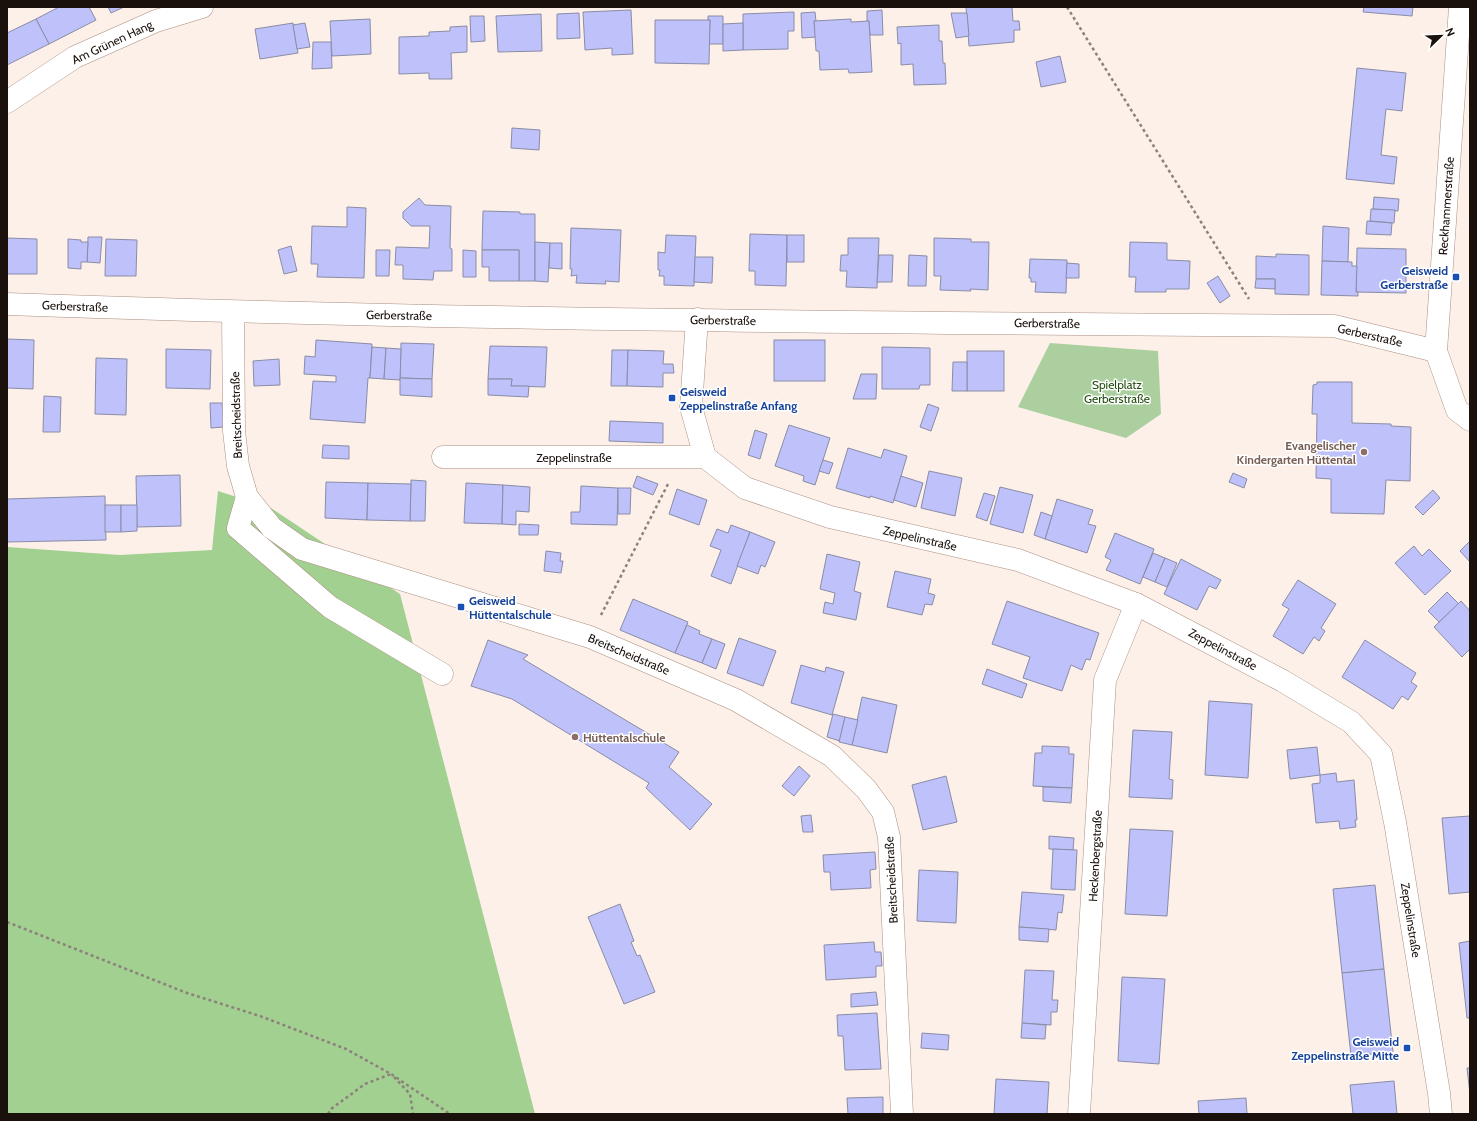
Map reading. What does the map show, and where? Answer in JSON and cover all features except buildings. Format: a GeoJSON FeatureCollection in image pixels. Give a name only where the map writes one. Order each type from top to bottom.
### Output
{"type":"FeatureCollection","features":[{"type":"Feature","properties":{"kind":"street","name":"Am Grünen Hang"},"geometry":{"type":"LineString","coordinates":[[7,102],[75,57],[156,21],[202,7]]}},
{"type":"Feature","properties":{"kind":"street","name":"Reckhammerstraße"},"geometry":{"type":"LineString","coordinates":[[1460,7],[1436,351],[1457,410],[1470,420]]}},
{"type":"Feature","properties":{"kind":"street","name":"Gerberstraße"},"geometry":{"type":"LineString","coordinates":[[7,304],[233,312],[1334,326],[1436,351]]}},
{"type":"Feature","properties":{"kind":"street","name":"Breitscheidstraße"},"geometry":{"type":"LineString","coordinates":[[233,312],[234,431],[238,466],[247,497],[272,528],[302,549],[590,637],[736,700],[832,756],[866,789],[883,812],[890,837],[902,1114]]}},
{"type":"Feature","properties":{"kind":"street"},"geometry":{"type":"LineString","coordinates":[[697,319],[691,407],[705,457]]}},
{"type":"Feature","properties":{"kind":"street","name":"Zeppelinstraße"},"geometry":{"type":"LineString","coordinates":[[443,457],[705,457],[745,488],[823,514],[1018,560],[1136,604],[1283,681],[1351,722],[1381,754],[1398,837],[1439,1093],[1441,1114]]}},
{"type":"Feature","properties":{"kind":"street"},"geometry":{"type":"LineString","coordinates":[[247,497],[238,528],[330,607],[442,674]]}},
{"type":"Feature","properties":{"kind":"street","name":"Heckenbergstraße"},"geometry":{"type":"LineString","coordinates":[[1079,1114],[1105,680],[1136,604]]}},
{"type":"Feature","properties":{"kind":"path"},"geometry":{"type":"LineString","coordinates":[[1067,7],[1266,326]]}},
{"type":"Feature","properties":{"kind":"path"},"geometry":{"type":"LineString","coordinates":[[590,637],[671,477],[705,457]]}},
{"type":"Feature","properties":{"kind":"path"},"geometry":{"type":"LineString","coordinates":[[7,922],[187,993],[260,1016],[346,1049],[391,1074],[450,1114]]}},
{"type":"Feature","properties":{"kind":"path"},"geometry":{"type":"LineString","coordinates":[[328,1114],[332,1109],[365,1084],[391,1074]]}},
{"type":"Feature","properties":{"kind":"path"},"geometry":{"type":"LineString","coordinates":[[391,1074],[410,1094],[413,1114]]}},
{"type":"Feature","properties":{"kind":"green space","name":"Spielplatz Gerberstraße"},"geometry":{"type":"Polygon","coordinates":[[[1050,343],[1158,351],[1161,414],[1126,438],[1018,407],[1050,343]]]}},
{"type":"Feature","properties":{"kind":"green space"},"geometry":{"type":"Polygon","coordinates":[[[218,491],[271,508],[400,594],[535,1114],[7,1114],[7,547],[120,555],[212,550],[218,491]]]}},
{"type":"Feature","properties":{"kind":"place","name":"Geisweid Gerberstraße"},"geometry":{"type":"Point","coordinates":[1456,277]}},
{"type":"Feature","properties":{"kind":"place","name":"Geisweid Zeppelinstraße Anfang"},"geometry":{"type":"Point","coordinates":[672,398]}},
{"type":"Feature","properties":{"kind":"place","name":"Evangelischer Kindergarten Hüttental"},"geometry":{"type":"Point","coordinates":[1364,452]}},
{"type":"Feature","properties":{"kind":"place","name":"Geisweid Hüttentalschule"},"geometry":{"type":"Point","coordinates":[461,607]}},
{"type":"Feature","properties":{"kind":"place","name":"Hüttentalschule"},"geometry":{"type":"Point","coordinates":[575,737]}},
{"type":"Feature","properties":{"kind":"place","name":"Geisweid Zeppelinstraße Mitte"},"geometry":{"type":"Point","coordinates":[1407,1048]}}]}
